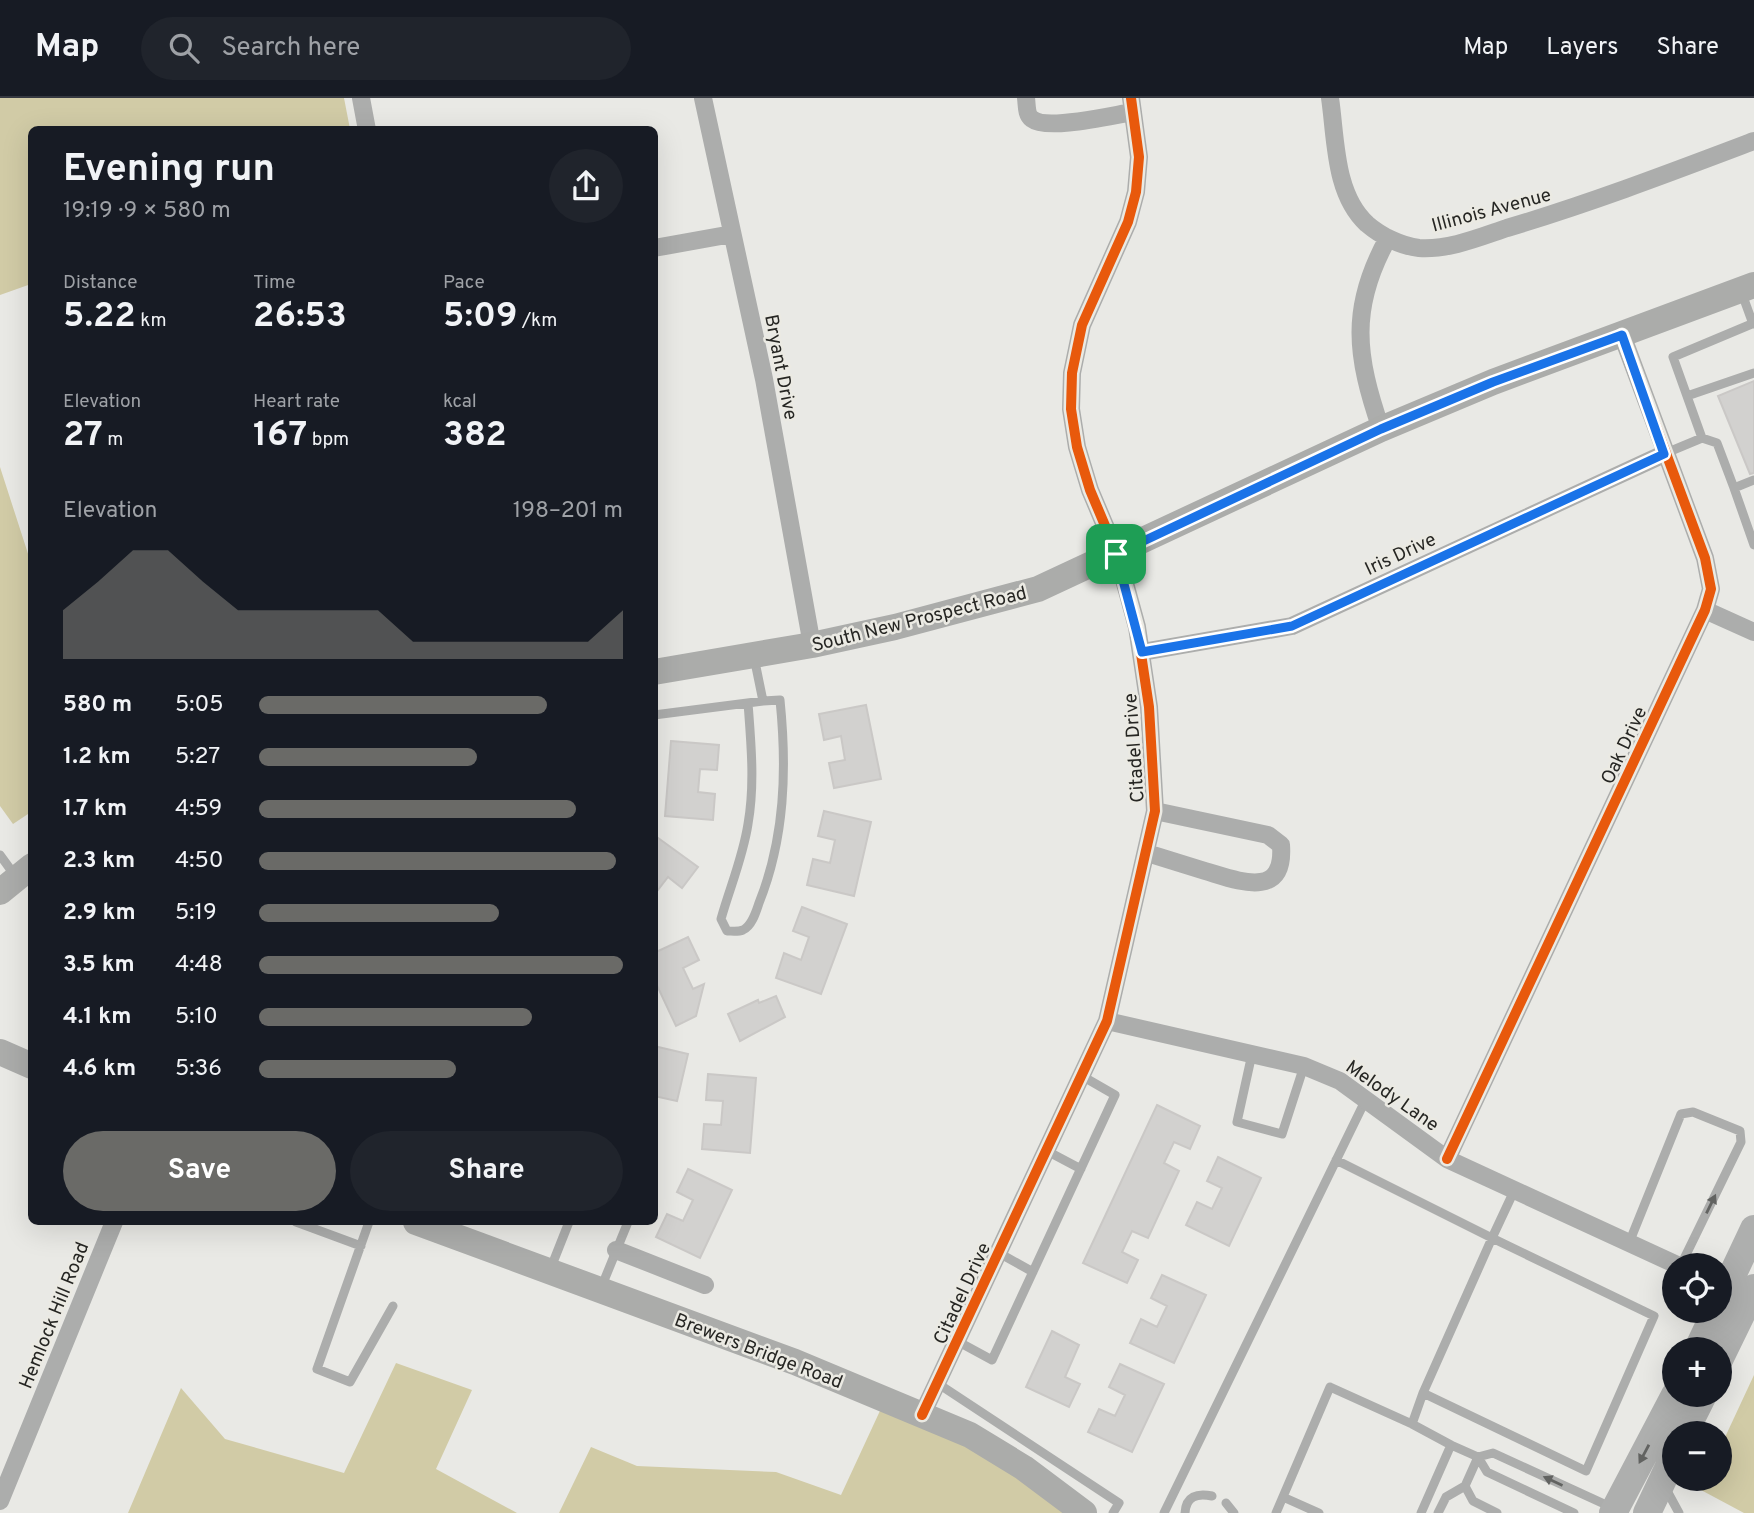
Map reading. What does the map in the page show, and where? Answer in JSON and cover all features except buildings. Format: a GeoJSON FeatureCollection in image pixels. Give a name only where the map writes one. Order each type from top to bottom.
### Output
{"type":"FeatureCollection","features":[{"type":"Feature","properties":{"kind":"main road","name":"South New Prospect Road"},"geometry":{"type":"LineString","coordinates":[[658,671],[812,645],[981,606],[1038,589],[1381,429],[1493,382],[1747,287]]}},
{"type":"Feature","properties":{"kind":"main road"},"geometry":{"type":"LineString","coordinates":[[0,1052],[28,1064]]}},
{"type":"Feature","properties":{"kind":"main road","name":"Brewers Bridge Road"},"geometry":{"type":"LineString","coordinates":[[424,1225],[795,1362],[970,1435],[1024,1468],[1084,1513]]}},
{"type":"Feature","properties":{"kind":"main road"},"geometry":{"type":"LineString","coordinates":[[1732,1274],[1754,1229]]}},
{"type":"Feature","properties":{"kind":"main road"},"geometry":{"type":"LineString","coordinates":[[1730,1337],[1754,1287]]}},
{"type":"Feature","properties":{"kind":"main road"},"geometry":{"type":"LineString","coordinates":[[1614,1511],[1669,1407]]}},
{"type":"Feature","properties":{"kind":"main road"},"geometry":{"type":"LineString","coordinates":[[1647,1513],[1662,1481]]}},
{"type":"Feature","properties":{"kind":"street"},"geometry":{"type":"LineString","coordinates":[[361,98],[366,126]]}},
{"type":"Feature","properties":{"kind":"street","name":"Bryant Drive"},"geometry":{"type":"LineString","coordinates":[[704,98],[764,379],[812,645]]}},
{"type":"Feature","properties":{"kind":"street"},"geometry":{"type":"LineString","coordinates":[[1026,98],[1028,114],[1033,120],[1048,125],[1132,105]]}},
{"type":"Feature","properties":{"kind":"street","name":"Illinois Avenue"},"geometry":{"type":"LineString","coordinates":[[1330,98],[1341,177],[1353,207],[1367,224],[1388,238],[1400,244],[1421,248],[1452,245],[1586,204],[1754,141]]}},
{"type":"Feature","properties":{"kind":"street","name":"Citadel Drive"},"geometry":{"type":"LineString","coordinates":[[922,1415],[1107,1021],[1155,811],[1149,707],[1142,652],[1116,554],[1090,490],[1077,447],[1071,409],[1072,373],[1082,325],[1128,222],[1136,192],[1139,157],[1132,105]]}},
{"type":"Feature","properties":{"kind":"street"},"geometry":{"type":"LineString","coordinates":[[658,247],[732,234]]}},
{"type":"Feature","properties":{"kind":"street"},"geometry":{"type":"LineString","coordinates":[[1381,429],[1360,359],[1359,327],[1366,286],[1373,265],[1388,238]]}},
{"type":"Feature","properties":{"kind":"street","name":"Oak Drive"},"geometry":{"type":"LineString","coordinates":[[1447,1159],[1706,610],[1711,589],[1705,558],[1664,454],[1622,335]]}},
{"type":"Feature","properties":{"kind":"street","name":"Iris Drive"},"geometry":{"type":"LineString","coordinates":[[1142,652],[1292,626],[1664,454]]}},
{"type":"Feature","properties":{"kind":"street"},"geometry":{"type":"LineString","coordinates":[[1706,610],[1754,632]]}},
{"type":"Feature","properties":{"kind":"street"},"geometry":{"type":"LineString","coordinates":[[1147,853],[1242,883],[1266,881],[1277,873],[1282,863],[1281,845],[1278,840],[1268,835],[1155,811]]}},
{"type":"Feature","properties":{"kind":"street","name":"Melody Lane"},"geometry":{"type":"LineString","coordinates":[[1107,1021],[1304,1066],[1340,1081],[1447,1159],[1662,1258]]}},
{"type":"Feature","properties":{"kind":"street","name":"Hemlock Hill Road"},"geometry":{"type":"LineString","coordinates":[[0,1501],[113,1225]]}},
{"type":"Feature","properties":{"kind":"street"},"geometry":{"type":"LineString","coordinates":[[617,1250],[705,1285]]}},
{"type":"Feature","properties":{"kind":"lane"},"geometry":{"type":"LineString","coordinates":[[1702,438],[1673,357],[1753,324],[1747,287]]}},
{"type":"Feature","properties":{"kind":"lane"},"geometry":{"type":"LineString","coordinates":[[1687,396],[1754,373]]}},
{"type":"Feature","properties":{"kind":"lane"},"geometry":{"type":"LineString","coordinates":[[1664,454],[1702,438],[1717,443],[1754,545]]}},
{"type":"Feature","properties":{"kind":"lane"},"geometry":{"type":"LineString","coordinates":[[1734,488],[1754,480]]}},
{"type":"Feature","properties":{"kind":"lane"},"geometry":{"type":"LineString","coordinates":[[753,656],[763,701]]}},
{"type":"Feature","properties":{"kind":"lane"},"geometry":{"type":"LineString","coordinates":[[658,714],[763,701],[780,700],[783,733],[782,814],[771,868],[756,911],[749,925],[741,931],[727,931],[720,919],[749,822],[753,773],[748,703]]}},
{"type":"Feature","properties":{"kind":"lane"},"geometry":{"type":"LineString","coordinates":[[0,855],[16,879]]}},
{"type":"Feature","properties":{"kind":"lane"},"geometry":{"type":"LineString","coordinates":[[1252,1054],[1237,1122],[1282,1134],[1304,1066]]}},
{"type":"Feature","properties":{"kind":"lane"},"geometry":{"type":"LineString","coordinates":[[957,1341],[992,1360],[1115,1095],[1082,1076]]}},
{"type":"Feature","properties":{"kind":"lane"},"geometry":{"type":"LineString","coordinates":[[1164,1513],[1366,1098]]}},
{"type":"Feature","properties":{"kind":"lane"},"geometry":{"type":"LineString","coordinates":[[1629,1243],[1681,1114],[1693,1112],[1740,1131],[1741,1142],[1685,1253]]}},
{"type":"Feature","properties":{"kind":"lane"},"geometry":{"type":"LineString","coordinates":[[1047,1152],[1081,1169]]}},
{"type":"Feature","properties":{"kind":"lane"},"geometry":{"type":"LineString","coordinates":[[1336,1160],[1654,1316],[1586,1471],[1423,1393]]}},
{"type":"Feature","properties":{"kind":"lane"},"geometry":{"type":"LineString","coordinates":[[1412,1424],[1423,1393],[1514,1191]]}},
{"type":"Feature","properties":{"kind":"lane"},"geometry":{"type":"LineString","coordinates":[[304,1225],[361,1246]]}},
{"type":"Feature","properties":{"kind":"lane"},"geometry":{"type":"LineString","coordinates":[[368,1225],[317,1368],[350,1382],[393,1306]]}},
{"type":"Feature","properties":{"kind":"lane"},"geometry":{"type":"LineString","coordinates":[[549,1272],[568,1225]]}},
{"type":"Feature","properties":{"kind":"lane"},"geometry":{"type":"LineString","coordinates":[[599,1291],[627,1225]]}},
{"type":"Feature","properties":{"kind":"lane"},"geometry":{"type":"LineString","coordinates":[[999,1253],[1033,1272]]}},
{"type":"Feature","properties":{"kind":"lane"},"geometry":{"type":"LineString","coordinates":[[937,1383],[1119,1503],[1113,1513]]}},
{"type":"Feature","properties":{"kind":"lane"},"geometry":{"type":"LineString","coordinates":[[1276,1513],[1330,1387],[1478,1457],[1487,1472],[1574,1513]]}},
{"type":"Feature","properties":{"kind":"lane"},"geometry":{"type":"LineString","coordinates":[[1421,1513],[1451,1445]]}},
{"type":"Feature","properties":{"kind":"lane"},"geometry":{"type":"LineString","coordinates":[[1478,1457],[1493,1453],[1614,1511]]}},
{"type":"Feature","properties":{"kind":"lane"},"geometry":{"type":"LineString","coordinates":[[1438,1513],[1446,1497],[1465,1486],[1478,1457]]}},
{"type":"Feature","properties":{"kind":"lane"},"geometry":{"type":"LineString","coordinates":[[1465,1486],[1473,1502],[1497,1513]]}},
{"type":"Feature","properties":{"kind":"lane"},"geometry":{"type":"LineString","coordinates":[[1667,1491],[1679,1513]]}},
{"type":"Feature","properties":{"kind":"lane"},"geometry":{"type":"LineString","coordinates":[[1185,1513],[1192,1497],[1201,1494],[1212,1496]]}},
{"type":"Feature","properties":{"kind":"lane"},"geometry":{"type":"LineString","coordinates":[[1283,1497],[1319,1513]]}},
{"type":"Feature","properties":{"kind":"lane"},"geometry":{"type":"LineString","coordinates":[[1226,1503],[1234,1513]]}},
{"type":"Feature","properties":{"kind":"shaded area"},"geometry":{"type":"Polygon","coordinates":[[[0,98],[344,98],[349,126],[28,126],[28,285],[0,295],[0,98]]]}},
{"type":"Feature","properties":{"kind":"shaded area"},"geometry":{"type":"Polygon","coordinates":[[[0,467],[28,554],[28,814],[13,824],[0,806],[0,467]]]}},
{"type":"Feature","properties":{"kind":"shaded area"},"geometry":{"type":"Polygon","coordinates":[[[396,1363],[472,1390],[436,1469],[517,1513],[128,1513],[181,1388],[225,1439],[344,1473],[396,1363]]]}},
{"type":"Feature","properties":{"kind":"shaded area"},"geometry":{"type":"Polygon","coordinates":[[[1754,1375],[1754,1513],[1744,1513],[1703,1491],[1732,1491],[1732,1422],[1754,1375]]]}},
{"type":"Feature","properties":{"kind":"shaded area"},"geometry":{"type":"Polygon","coordinates":[[[885,1400],[926,1415],[1070,1513],[559,1513],[591,1447],[637,1466],[776,1472],[841,1495],[885,1400]]]}},
{"type":"Feature","properties":{"kind":"cycle path"},"geometry":{"type":"LineString","coordinates":[[922,1415],[1107,1021],[1155,811],[1149,707],[1137,627],[1117,554],[1090,490],[1077,447],[1071,409],[1072,373],[1082,325],[1128,222],[1136,192],[1139,157],[1131,98]]}},
{"type":"Feature","properties":{"kind":"cycle path"},"geometry":{"type":"LineString","coordinates":[[1447,1159],[1705,610],[1711,589],[1705,558],[1622,335]]}},
{"type":"Feature","properties":{"kind":"route"},"geometry":{"type":"LineString","coordinates":[[1622,335],[1664,454],[1292,626],[1142,652],[1116,554],[1381,429],[1493,382],[1622,335]]}}]}
